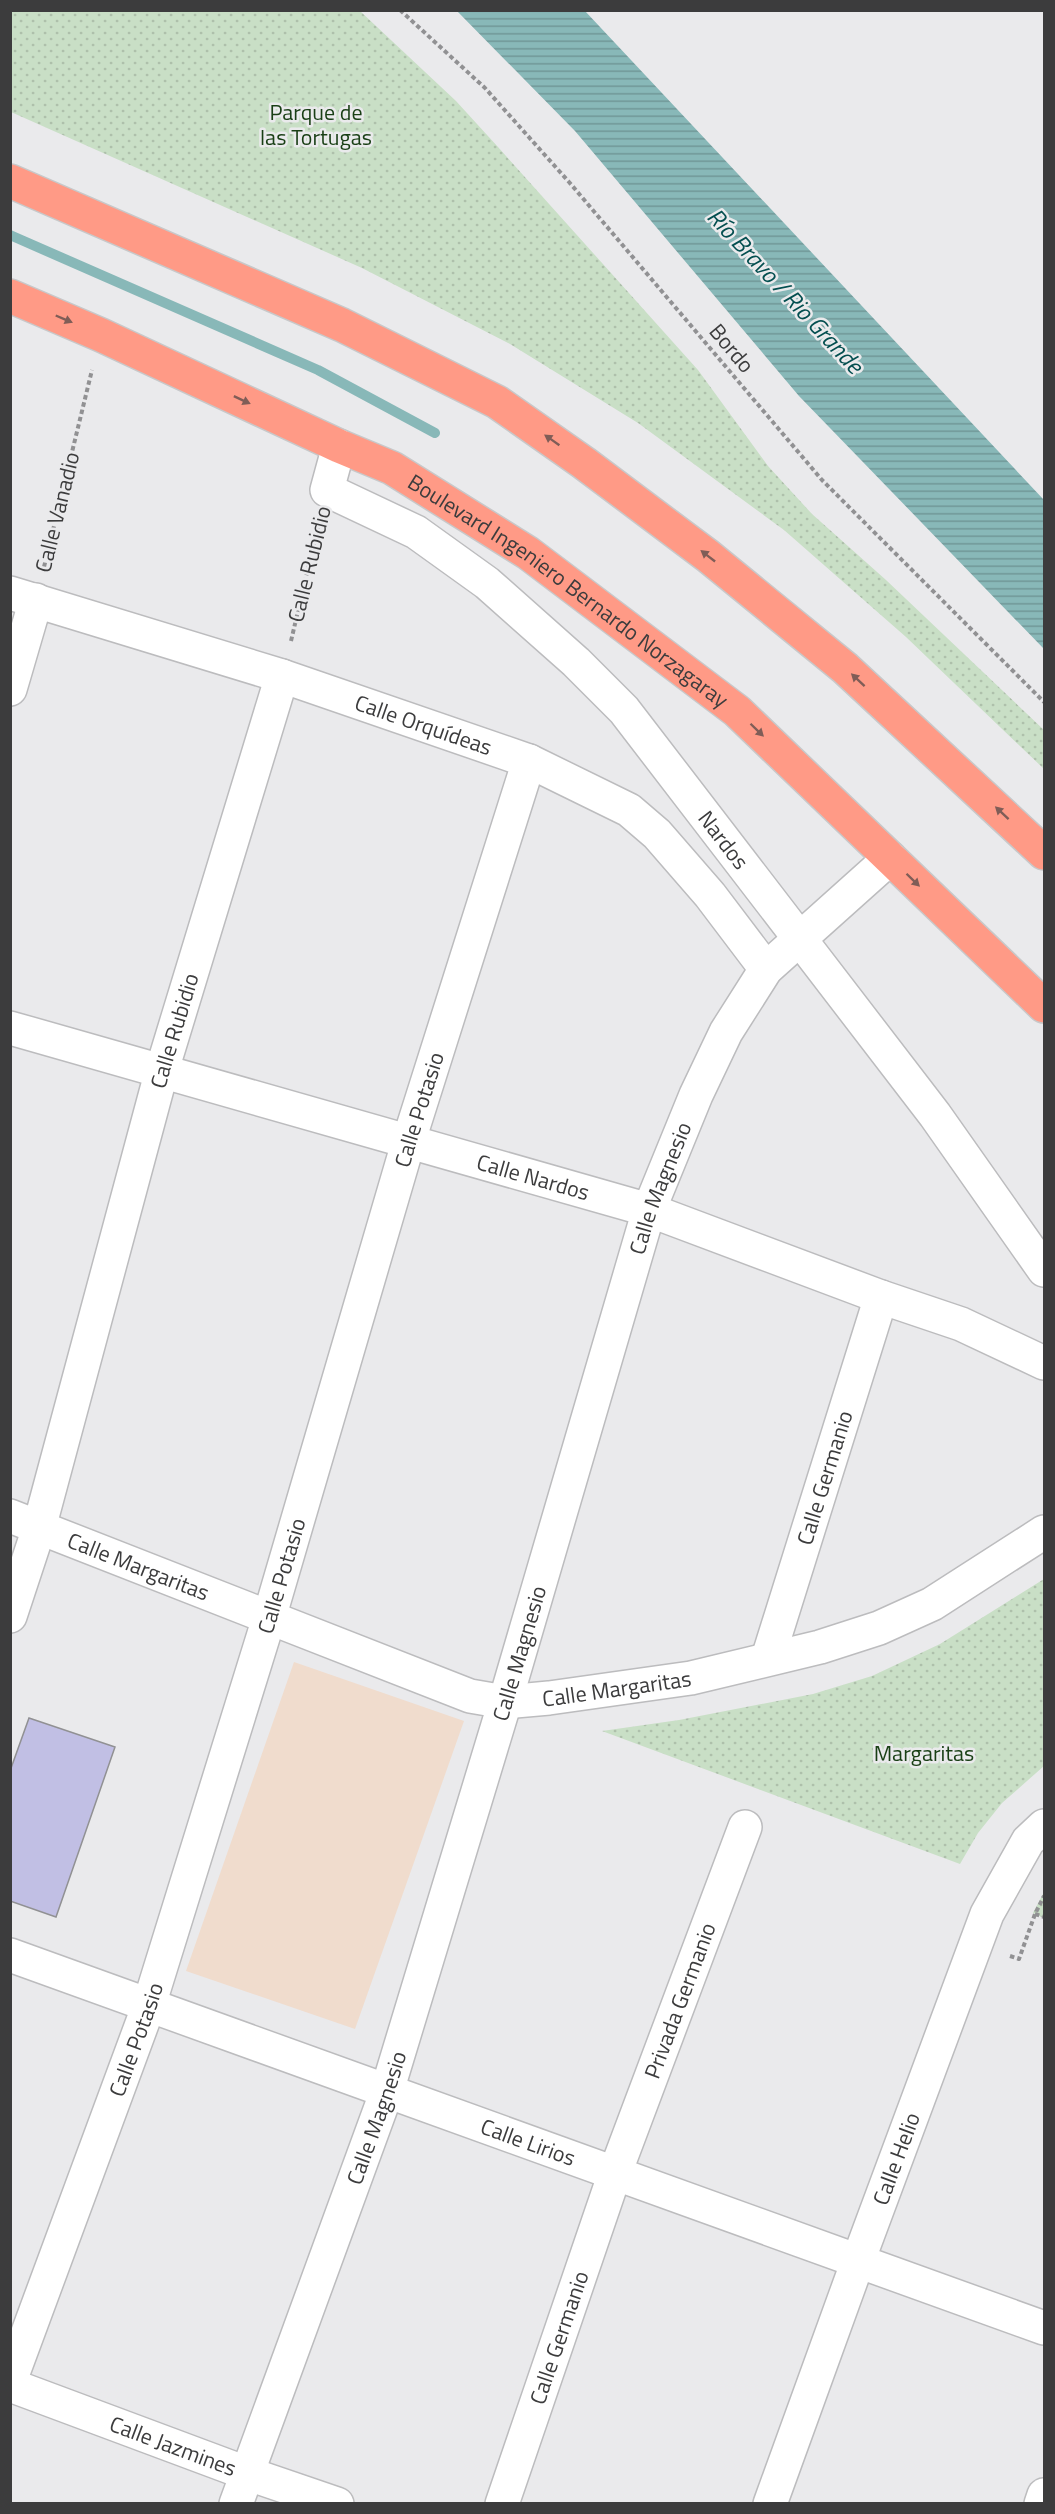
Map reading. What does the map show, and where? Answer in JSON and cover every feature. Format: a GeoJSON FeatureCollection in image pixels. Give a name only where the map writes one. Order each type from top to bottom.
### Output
{"type":"FeatureCollection","features":[{"type":"Feature","properties":{"kind":"highway"},"geometry":{"type":"LineString","coordinates":[[10,181],[342,325],[497,402],[584,463],[708,556],[845,668],[1044,853]]}},
{"type":"Feature","properties":{"kind":"highway","name":"Boulevard Ingeniero Bernardo Norzagaray"},"geometry":{"type":"LineString","coordinates":[[10,296],[101,334],[339,446],[392,468],[528,553],[737,711],[1044,1006]]}},
{"type":"Feature","properties":{"kind":"street","name":"Calle Rubidio"},"geometry":{"type":"LineString","coordinates":[[327,490],[339,446]]}},
{"type":"Feature","properties":{"kind":"street","name":"Nardos"},"geometry":{"type":"LineString","coordinates":[[327,490],[416,532],[487,583],[576,662],[624,710],[935,1115],[1044,1270]]}},
{"type":"Feature","properties":{"kind":"street","name":"Calle Orquídeas"},"geometry":{"type":"LineString","coordinates":[[23,596],[282,676],[529,761],[629,810],[657,834],[710,895],[766,969]]}},
{"type":"Feature","properties":{"kind":"street","name":"Calle Vanadio"},"geometry":{"type":"LineString","coordinates":[[10,689],[23,596]]}},
{"type":"Feature","properties":{"kind":"street","name":"Calle Rubidio"},"geometry":{"type":"LineString","coordinates":[[10,1616],[25,1522],[282,676]]}},
{"type":"Feature","properties":{"kind":"street","name":"Calle Potasio"},"geometry":{"type":"LineString","coordinates":[[10,2383],[149,2005],[269,1618],[409,1140],[529,761]]}},
{"type":"Feature","properties":{"kind":"street","name":"Calle Magnesio"},"geometry":{"type":"LineString","coordinates":[[236,2504],[387,2091],[505,1702],[649,1210],[696,1095],[726,1032],[766,969],[890,858]]}},
{"type":"Feature","properties":{"kind":"street","name":"Calle Nardos"},"geometry":{"type":"LineString","coordinates":[[10,1028],[649,1210],[881,1297],[961,1324],[1044,1363]]}},
{"type":"Feature","properties":{"kind":"street","name":"Calle Germanio"},"geometry":{"type":"LineString","coordinates":[[768,1658],[881,1297]]}},
{"type":"Feature","properties":{"kind":"street","name":"Calle Margaritas"},"geometry":{"type":"LineString","coordinates":[[25,1522],[470,1696],[505,1702],[691,1678],[820,1647],[859,1634],[932,1604],[1044,1532]]}},
{"type":"Feature","properties":{"kind":"street","name":"Calle Helio"},"geometry":{"type":"LineString","coordinates":[[770,2504],[987,1914],[1028,1841],[1044,1826]]}},
{"type":"Feature","properties":{"kind":"street","name":"Privada Germanio"},"geometry":{"type":"LineString","coordinates":[[615,2173],[745,1827]]}},
{"type":"Feature","properties":{"kind":"street","name":"Calle Lirios"},"geometry":{"type":"LineString","coordinates":[[10,1955],[1044,2328]]}},
{"type":"Feature","properties":{"kind":"street","name":"Calle Germanio"},"geometry":{"type":"LineString","coordinates":[[502,2504],[615,2173]]}},
{"type":"Feature","properties":{"kind":"street","name":"Calle Jazmines"},"geometry":{"type":"LineString","coordinates":[[10,2383],[246,2473],[337,2504]]}},
{"type":"Feature","properties":{"kind":"street"},"geometry":{"type":"LineString","coordinates":[[1041,2504],[1044,2495]]}},
{"type":"Feature","properties":{"kind":"path","name":"Bordo"},"geometry":{"type":"LineString","coordinates":[[400,10],[485,88],[569,182],[822,480],[1044,702]]}},
{"type":"Feature","properties":{"kind":"path","name":"Calle Vanadio"},"geometry":{"type":"LineString","coordinates":[[23,596],[101,334]]}},
{"type":"Feature","properties":{"kind":"path","name":"Calle Rubidio"},"geometry":{"type":"LineString","coordinates":[[282,676],[327,490]]}},
{"type":"Feature","properties":{"kind":"path"},"geometry":{"type":"LineString","coordinates":[[1019,1959],[1044,1896]]}},
{"type":"Feature","properties":{"kind":"path"},"geometry":{"type":"LineString","coordinates":[[1035,1914],[1044,1917]]}},
{"type":"Feature","properties":{"kind":"shaded area"},"geometry":{"type":"Polygon","coordinates":[[[294,1662],[464,1721],[355,2029],[186,1971],[294,1662]]]}},
{"type":"Feature","properties":{"kind":"green space","name":"Parque de las Tortugas"},"geometry":{"type":"Polygon","coordinates":[[[11,10],[360,11],[456,101],[498,147],[698,370],[768,466],[812,514],[886,580],[1044,730],[1044,769],[906,637],[784,530],[638,423],[510,344],[362,268],[11,112],[11,10]]]}},
{"type":"Feature","properties":{"kind":"green space","name":"Margaritas"},"geometry":{"type":"Polygon","coordinates":[[[1044,1579],[1044,1766],[1002,1803],[978,1833],[960,1864],[602,1731],[679,1720],[813,1694],[872,1676],[940,1644],[1044,1579]]]}},
{"type":"Feature","properties":{"kind":"green space"},"geometry":{"type":"Polygon","coordinates":[[[1044,1892],[1044,1918],[1033,1913],[1044,1892]]]}},
{"type":"Feature","properties":{"kind":"water","name":"Río Bravo / Rio Grande"},"geometry":{"type":"Polygon","coordinates":[[[457,11],[585,11],[1044,500],[1044,649],[799,396],[575,131],[457,11]]]}},
{"type":"Feature","properties":{"kind":"building"},"geometry":{"type":"Polygon","coordinates":[[[29,1718],[115,1747],[56,1917],[10,1901],[10,1771],[29,1718]]]}},
{"type":"Feature","properties":{"kind":"waterway"},"geometry":{"type":"LineString","coordinates":[[10,235],[318,370],[435,433]]}}]}
